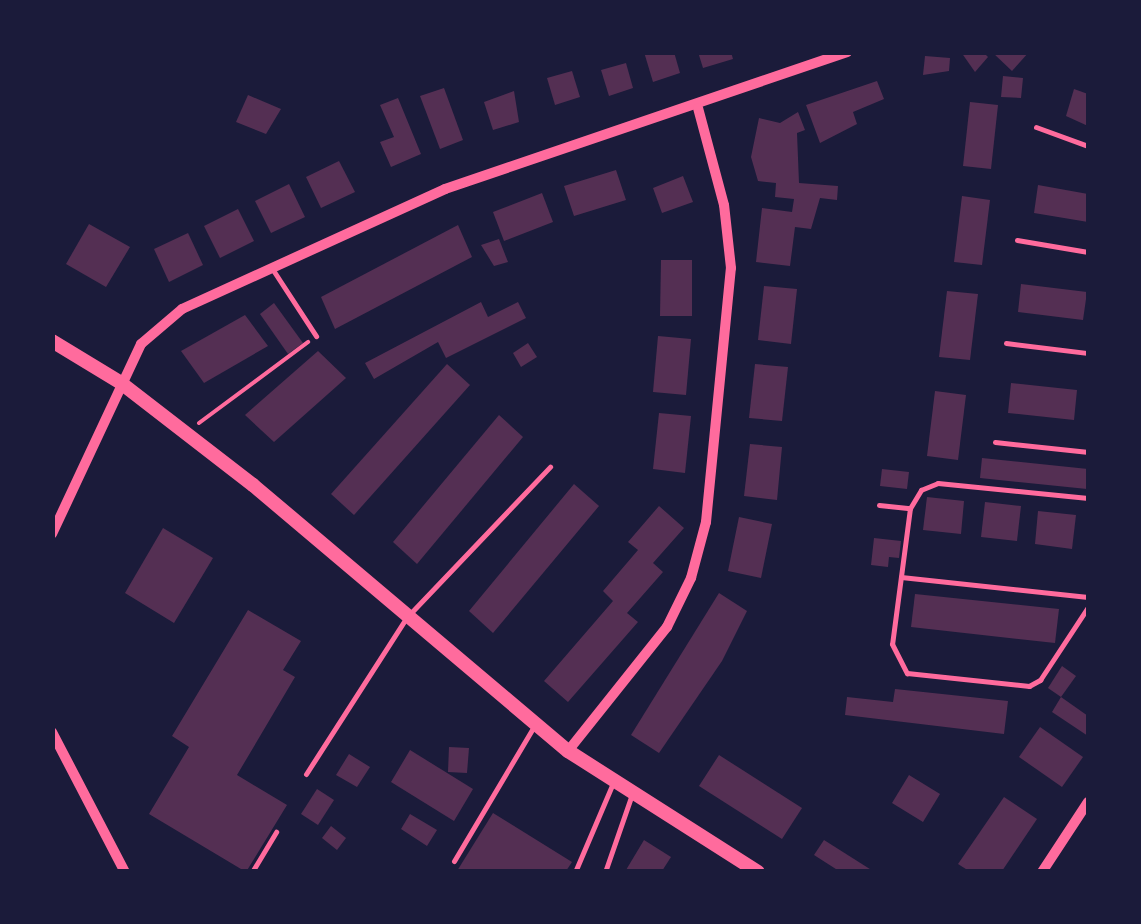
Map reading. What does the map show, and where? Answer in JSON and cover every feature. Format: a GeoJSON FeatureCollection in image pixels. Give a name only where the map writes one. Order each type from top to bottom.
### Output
{"type":"FeatureCollection","features":[{"type":"Feature","properties":{"kind":"main road"},"geometry":{"type":"LineString","coordinates":[[52,341],[121,383],[186,433],[568,752],[758,872]]}},
{"type":"Feature","properties":{"kind":"street"},"geometry":{"type":"LineString","coordinates":[[52,534],[141,344],[163,322],[445,189],[698,108],[847,52]]}},
{"type":"Feature","properties":{"kind":"street"},"geometry":{"type":"LineString","coordinates":[[568,752],[667,627],[691,578],[706,522],[730,268],[724,205],[698,108]]}},
{"type":"Feature","properties":{"kind":"street"},"geometry":{"type":"LineString","coordinates":[[52,732],[125,872]]}},
{"type":"Feature","properties":{"kind":"street"},"geometry":{"type":"LineString","coordinates":[[1042,872],[1088,802]]}},
{"type":"Feature","properties":{"kind":"lane"},"geometry":{"type":"LineString","coordinates":[[1036,127],[1088,146]]}},
{"type":"Feature","properties":{"kind":"lane"},"geometry":{"type":"LineString","coordinates":[[1017,240],[1088,252]]}},
{"type":"Feature","properties":{"kind":"lane"},"geometry":{"type":"LineString","coordinates":[[271,268],[316,336]]}},
{"type":"Feature","properties":{"kind":"lane"},"geometry":{"type":"LineString","coordinates":[[1006,344],[1088,352]]}},
{"type":"Feature","properties":{"kind":"lane"},"geometry":{"type":"LineString","coordinates":[[995,442],[1088,452]]}},
{"type":"Feature","properties":{"kind":"lane"},"geometry":{"type":"LineString","coordinates":[[306,774],[406,618],[550,467]]}},
{"type":"Feature","properties":{"kind":"lane"},"geometry":{"type":"LineString","coordinates":[[1088,498],[938,483],[922,490],[910,508],[892,644],[907,673],[1029,686],[1040,680],[1088,608]]}},
{"type":"Feature","properties":{"kind":"lane"},"geometry":{"type":"LineString","coordinates":[[879,505],[910,508]]}},
{"type":"Feature","properties":{"kind":"lane"},"geometry":{"type":"LineString","coordinates":[[901,576],[1088,597]]}},
{"type":"Feature","properties":{"kind":"lane"},"geometry":{"type":"LineString","coordinates":[[454,861],[534,725]]}},
{"type":"Feature","properties":{"kind":"lane"},"geometry":{"type":"LineString","coordinates":[[574,872],[614,782]]}},
{"type":"Feature","properties":{"kind":"lane"},"geometry":{"type":"LineString","coordinates":[[605,872],[632,793]]}},
{"type":"Feature","properties":{"kind":"lane"},"geometry":{"type":"LineString","coordinates":[[252,872],[276,832]]}},
{"type":"Feature","properties":{"kind":"path"},"geometry":{"type":"LineString","coordinates":[[186,433],[316,336]]}},
{"type":"Feature","properties":{"kind":"building"},"geometry":{"type":"Polygon","coordinates":[[[644,52],[674,52],[680,73],[653,82],[644,52]]]}},
{"type":"Feature","properties":{"kind":"building"},"geometry":{"type":"Polygon","coordinates":[[[698,52],[731,52],[733,59],[703,68],[698,52]]]}},
{"type":"Feature","properties":{"kind":"building"},"geometry":{"type":"Polygon","coordinates":[[[961,52],[983,52],[988,57],[975,72],[961,52]]]}},
{"type":"Feature","properties":{"kind":"building"},"geometry":{"type":"Polygon","coordinates":[[[992,52],[1029,52],[1012,71],[992,52]]]}},
{"type":"Feature","properties":{"kind":"building"},"geometry":{"type":"Polygon","coordinates":[[[925,56],[950,58],[949,71],[923,75],[925,56]]]}},
{"type":"Feature","properties":{"kind":"building"},"geometry":{"type":"Polygon","coordinates":[[[626,63],[633,88],[609,96],[601,70],[626,63]]]}},
{"type":"Feature","properties":{"kind":"building"},"geometry":{"type":"Polygon","coordinates":[[[572,71],[580,97],[555,105],[547,78],[572,71]]]}},
{"type":"Feature","properties":{"kind":"building"},"geometry":{"type":"Polygon","coordinates":[[[1003,76],[1023,78],[1021,98],[1001,97],[1003,76]]]}},
{"type":"Feature","properties":{"kind":"building"},"geometry":{"type":"Polygon","coordinates":[[[877,81],[884,99],[853,112],[857,124],[820,143],[806,105],[877,81]]]}},
{"type":"Feature","properties":{"kind":"building"},"geometry":{"type":"Polygon","coordinates":[[[444,88],[463,140],[440,149],[420,96],[444,88]]]}},
{"type":"Feature","properties":{"kind":"building"},"geometry":{"type":"Polygon","coordinates":[[[1074,89],[1088,94],[1088,126],[1066,116],[1074,89]]]}},
{"type":"Feature","properties":{"kind":"building"},"geometry":{"type":"Polygon","coordinates":[[[514,91],[519,122],[493,130],[484,102],[514,91]]]}},
{"type":"Feature","properties":{"kind":"building"},"geometry":{"type":"Polygon","coordinates":[[[248,95],[281,109],[266,134],[236,122],[248,95]]]}},
{"type":"Feature","properties":{"kind":"building"},"geometry":{"type":"Polygon","coordinates":[[[398,98],[421,154],[391,167],[380,142],[394,137],[380,105],[398,98]]]}},
{"type":"Feature","properties":{"kind":"building"},"geometry":{"type":"Polygon","coordinates":[[[970,102],[998,105],[991,169],[963,166],[970,102]]]}},
{"type":"Feature","properties":{"kind":"building"},"geometry":{"type":"Polygon","coordinates":[[[798,112],[805,130],[797,133],[799,183],[838,186],[837,200],[820,198],[811,229],[795,227],[790,266],[756,262],[762,208],[792,212],[794,199],[775,197],[776,183],[758,181],[751,157],[759,118],[780,123],[798,112]]]}},
{"type":"Feature","properties":{"kind":"building"},"geometry":{"type":"Polygon","coordinates":[[[339,161],[355,192],[321,208],[306,177],[339,161]]]}},
{"type":"Feature","properties":{"kind":"building"},"geometry":{"type":"Polygon","coordinates":[[[616,170],[626,200],[574,216],[564,186],[616,170]]]}},
{"type":"Feature","properties":{"kind":"building"},"geometry":{"type":"Polygon","coordinates":[[[683,176],[693,202],[662,213],[653,188],[683,176]]]}},
{"type":"Feature","properties":{"kind":"building"},"geometry":{"type":"Polygon","coordinates":[[[289,184],[305,217],[271,233],[255,201],[289,184]]]}},
{"type":"Feature","properties":{"kind":"building"},"geometry":{"type":"Polygon","coordinates":[[[1038,185],[1088,194],[1088,222],[1034,213],[1038,185]]]}},
{"type":"Feature","properties":{"kind":"building"},"geometry":{"type":"Polygon","coordinates":[[[542,193],[553,222],[504,241],[493,212],[542,193]]]}},
{"type":"Feature","properties":{"kind":"building"},"geometry":{"type":"Polygon","coordinates":[[[962,196],[990,200],[982,265],[954,262],[962,196]]]}},
{"type":"Feature","properties":{"kind":"building"},"geometry":{"type":"Polygon","coordinates":[[[238,209],[254,241],[220,258],[204,226],[238,209]]]}},
{"type":"Feature","properties":{"kind":"building"},"geometry":{"type":"Polygon","coordinates":[[[89,224],[130,247],[106,287],[66,264],[89,224]]]}},
{"type":"Feature","properties":{"kind":"building"},"geometry":{"type":"Polygon","coordinates":[[[458,225],[472,257],[335,329],[321,297],[458,225]]]}},
{"type":"Feature","properties":{"kind":"building"},"geometry":{"type":"Polygon","coordinates":[[[188,233],[203,265],[169,282],[154,249],[188,233]]]}},
{"type":"Feature","properties":{"kind":"building"},"geometry":{"type":"Polygon","coordinates":[[[499,239],[508,262],[494,266],[481,245],[499,239]]]}},
{"type":"Feature","properties":{"kind":"building"},"geometry":{"type":"Polygon","coordinates":[[[661,260],[692,260],[692,316],[660,316],[661,260]]]}},
{"type":"Feature","properties":{"kind":"building"},"geometry":{"type":"Polygon","coordinates":[[[1021,284],[1087,292],[1083,320],[1018,312],[1021,284]]]}},
{"type":"Feature","properties":{"kind":"building"},"geometry":{"type":"Polygon","coordinates":[[[764,286],[797,289],[791,344],[758,340],[764,286]]]}},
{"type":"Feature","properties":{"kind":"building"},"geometry":{"type":"Polygon","coordinates":[[[947,291],[978,294],[970,360],[939,357],[947,291]]]}},
{"type":"Feature","properties":{"kind":"building"},"geometry":{"type":"Polygon","coordinates":[[[481,302],[488,317],[518,302],[526,318],[446,358],[438,342],[374,379],[365,363],[481,302]]]}},
{"type":"Feature","properties":{"kind":"building"},"geometry":{"type":"Polygon","coordinates":[[[274,303],[303,343],[288,354],[260,314],[274,303]]]}},
{"type":"Feature","properties":{"kind":"building"},"geometry":{"type":"Polygon","coordinates":[[[245,315],[268,346],[204,383],[181,351],[245,315]]]}},
{"type":"Feature","properties":{"kind":"building"},"geometry":{"type":"Polygon","coordinates":[[[658,336],[691,339],[686,395],[653,392],[658,336]]]}},
{"type":"Feature","properties":{"kind":"building"},"geometry":{"type":"Polygon","coordinates":[[[528,343],[537,357],[521,367],[513,353],[528,343]]]}},
{"type":"Feature","properties":{"kind":"building"},"geometry":{"type":"Polygon","coordinates":[[[318,351],[346,378],[274,442],[245,415],[318,351]]]}},
{"type":"Feature","properties":{"kind":"building"},"geometry":{"type":"Polygon","coordinates":[[[447,364],[470,385],[354,515],[331,494],[447,364]]]}},
{"type":"Feature","properties":{"kind":"building"},"geometry":{"type":"Polygon","coordinates":[[[755,364],[788,367],[782,421],[749,418],[755,364]]]}},
{"type":"Feature","properties":{"kind":"building"},"geometry":{"type":"Polygon","coordinates":[[[1011,383],[1077,390],[1074,420],[1008,413],[1011,383]]]}},
{"type":"Feature","properties":{"kind":"building"},"geometry":{"type":"Polygon","coordinates":[[[935,391],[966,395],[958,460],[927,456],[935,391]]]}},
{"type":"Feature","properties":{"kind":"building"},"geometry":{"type":"Polygon","coordinates":[[[659,413],[691,416],[685,473],[653,469],[659,413]]]}},
{"type":"Feature","properties":{"kind":"building"},"geometry":{"type":"Polygon","coordinates":[[[499,415],[523,437],[417,564],[393,542],[499,415]]]}},
{"type":"Feature","properties":{"kind":"building"},"geometry":{"type":"Polygon","coordinates":[[[750,444],[782,447],[777,500],[744,496],[750,444]]]}},
{"type":"Feature","properties":{"kind":"building"},"geometry":{"type":"Polygon","coordinates":[[[982,458],[1088,469],[1087,489],[980,478],[982,458]]]}},
{"type":"Feature","properties":{"kind":"building"},"geometry":{"type":"Polygon","coordinates":[[[882,469],[909,472],[907,489],[880,486],[882,469]]]}},
{"type":"Feature","properties":{"kind":"building"},"geometry":{"type":"Polygon","coordinates":[[[574,484],[599,506],[493,633],[469,611],[574,484]]]}},
{"type":"Feature","properties":{"kind":"building"},"geometry":{"type":"Polygon","coordinates":[[[927,497],[964,501],[961,534],[923,530],[927,497]]]}},
{"type":"Feature","properties":{"kind":"building"},"geometry":{"type":"Polygon","coordinates":[[[985,502],[1021,506],[1017,541],[981,537],[985,502]]]}},
{"type":"Feature","properties":{"kind":"building"},"geometry":{"type":"Polygon","coordinates":[[[659,506],[684,528],[653,563],[663,572],[627,613],[638,622],[568,702],[544,681],[613,601],[603,591],[638,550],[628,542],[659,506]]]}},
{"type":"Feature","properties":{"kind":"building"},"geometry":{"type":"Polygon","coordinates":[[[1038,511],[1076,515],[1072,549],[1035,544],[1038,511]]]}},
{"type":"Feature","properties":{"kind":"building"},"geometry":{"type":"Polygon","coordinates":[[[739,517],[772,524],[761,578],[728,571],[739,517]]]}},
{"type":"Feature","properties":{"kind":"building"},"geometry":{"type":"Polygon","coordinates":[[[163,528],[213,558],[174,623],[125,593],[163,528]]]}},
{"type":"Feature","properties":{"kind":"building"},"geometry":{"type":"Polygon","coordinates":[[[874,538],[901,541],[899,558],[889,557],[888,567],[871,565],[874,538]]]}},
{"type":"Feature","properties":{"kind":"building"},"geometry":{"type":"Polygon","coordinates":[[[719,593],[747,611],[722,661],[659,753],[631,735],[719,593]]]}},
{"type":"Feature","properties":{"kind":"building"},"geometry":{"type":"Polygon","coordinates":[[[915,594],[1059,609],[1055,643],[911,627],[915,594]]]}},
{"type":"Feature","properties":{"kind":"building"},"geometry":{"type":"Polygon","coordinates":[[[248,610],[301,641],[283,670],[295,677],[237,775],[287,805],[246,872],[149,814],[189,747],[172,736],[248,610]]]}},
{"type":"Feature","properties":{"kind":"building"},"geometry":{"type":"Polygon","coordinates":[[[1062,666],[1076,676],[1061,697],[1048,688],[1062,666]]]}},
{"type":"Feature","properties":{"kind":"building"},"geometry":{"type":"Polygon","coordinates":[[[895,689],[1008,701],[1004,734],[845,715],[847,697],[893,702],[895,689]]]}},
{"type":"Feature","properties":{"kind":"building"},"geometry":{"type":"Polygon","coordinates":[[[1061,697],[1088,716],[1088,736],[1052,712],[1061,697]]]}},
{"type":"Feature","properties":{"kind":"building"},"geometry":{"type":"Polygon","coordinates":[[[1040,727],[1083,757],[1062,787],[1019,757],[1040,727]]]}},
{"type":"Feature","properties":{"kind":"building"},"geometry":{"type":"Polygon","coordinates":[[[449,747],[469,748],[467,773],[448,772],[449,747]]]}},
{"type":"Feature","properties":{"kind":"building"},"geometry":{"type":"Polygon","coordinates":[[[410,750],[473,789],[454,821],[391,782],[410,750]]]}},
{"type":"Feature","properties":{"kind":"building"},"geometry":{"type":"Polygon","coordinates":[[[349,754],[370,767],[357,787],[336,775],[349,754]]]}},
{"type":"Feature","properties":{"kind":"building"},"geometry":{"type":"Polygon","coordinates":[[[719,755],[802,808],[782,839],[699,786],[719,755]]]}},
{"type":"Feature","properties":{"kind":"building"},"geometry":{"type":"Polygon","coordinates":[[[909,775],[940,794],[923,822],[892,803],[909,775]]]}},
{"type":"Feature","properties":{"kind":"building"},"geometry":{"type":"Polygon","coordinates":[[[317,789],[334,800],[318,825],[301,814],[317,789]]]}},
{"type":"Feature","properties":{"kind":"building"},"geometry":{"type":"Polygon","coordinates":[[[1004,797],[1037,819],[1002,871],[969,871],[958,864],[1004,797]]]}},
{"type":"Feature","properties":{"kind":"building"},"geometry":{"type":"Polygon","coordinates":[[[493,813],[572,862],[566,871],[457,871],[493,813]]]}},
{"type":"Feature","properties":{"kind":"building"},"geometry":{"type":"Polygon","coordinates":[[[410,814],[437,830],[427,846],[401,829],[410,814]]]}},
{"type":"Feature","properties":{"kind":"building"},"geometry":{"type":"Polygon","coordinates":[[[331,826],[346,838],[337,850],[322,838],[331,826]]]}},
{"type":"Feature","properties":{"kind":"building"},"geometry":{"type":"Polygon","coordinates":[[[644,840],[671,857],[662,871],[626,870],[644,840]]]}},
{"type":"Feature","properties":{"kind":"building"},"geometry":{"type":"Polygon","coordinates":[[[824,840],[873,871],[839,871],[814,855],[824,840]]]}}]}
